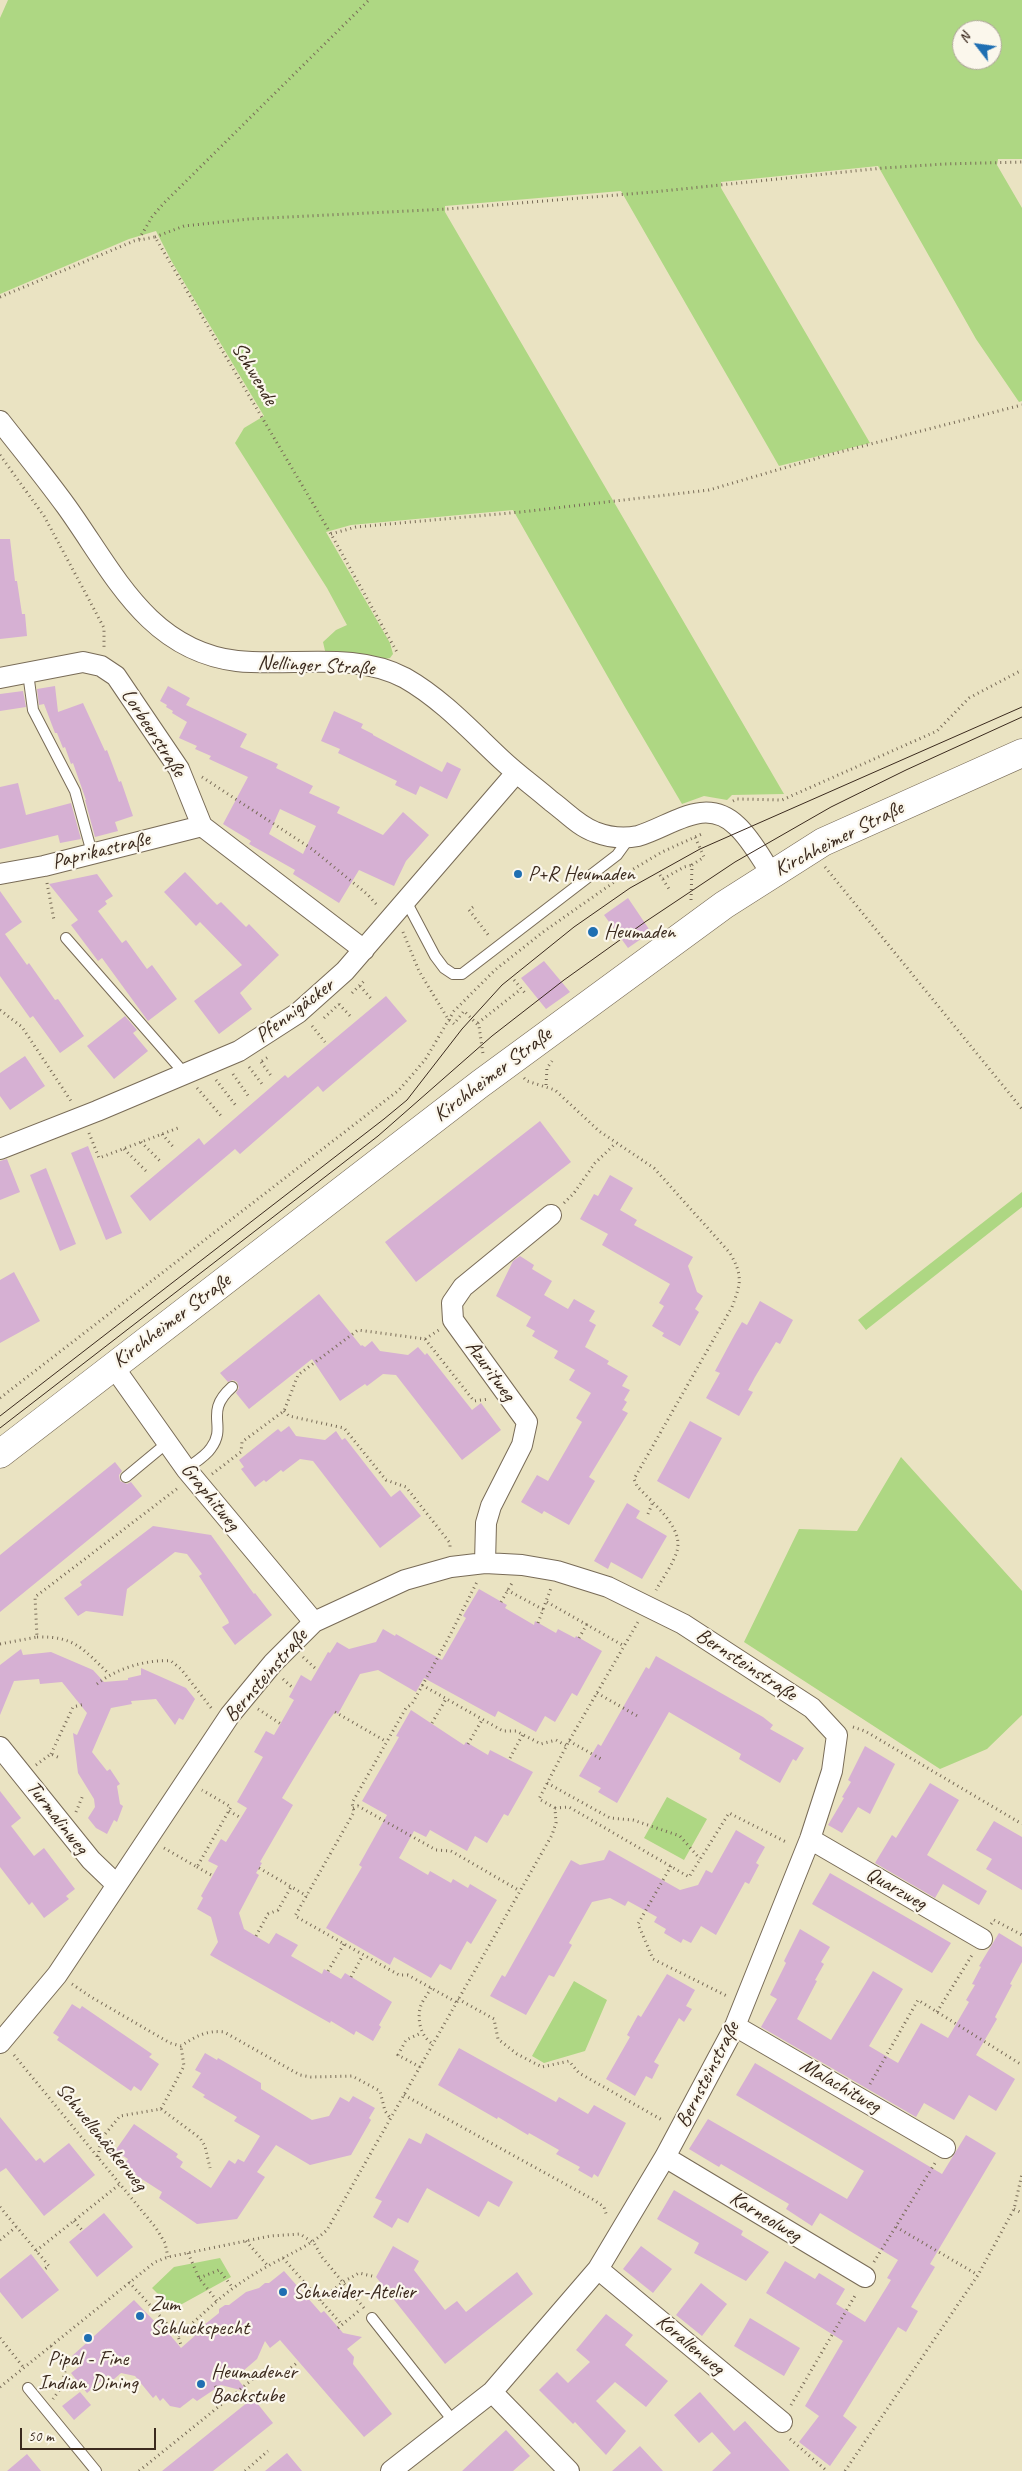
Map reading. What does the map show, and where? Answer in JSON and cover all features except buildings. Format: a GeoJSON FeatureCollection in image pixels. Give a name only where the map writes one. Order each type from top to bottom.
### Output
{"type":"FeatureCollection","features":[{"type":"Feature","properties":{"kind":"main road","name":"Kirchheimer Straße"},"geometry":{"type":"LineString","coordinates":[[0,1454],[499,1060],[771,873],[823,842],[1022,753]]}},
{"type":"Feature","properties":{"kind":"street","name":"Nellinger Straße"},"geometry":{"type":"LineString","coordinates":[[0,421],[65,505],[140,612],[169,636],[202,653],[234,661],[353,664],[398,674],[416,685],[460,720],[516,773],[586,828],[607,836],[630,837],[698,812],[712,812],[722,815]]}},
{"type":"Feature","properties":{"kind":"street"},"geometry":{"type":"LineString","coordinates":[[0,678],[83,662],[101,666]]}},
{"type":"Feature","properties":{"kind":"street","name":"Lorbeerstraße"},"geometry":{"type":"LineString","coordinates":[[101,666],[116,676],[179,768],[202,826]]}},
{"type":"Feature","properties":{"kind":"street","name":"Pfennigäcker"},"geometry":{"type":"LineString","coordinates":[[0,1149],[239,1052],[298,1013],[329,988],[364,950],[516,773]]}},
{"type":"Feature","properties":{"kind":"street"},"geometry":{"type":"LineString","coordinates":[[722,815],[742,831],[771,873]]}},
{"type":"Feature","properties":{"kind":"street"},"geometry":{"type":"LineString","coordinates":[[202,826],[364,950]]}},
{"type":"Feature","properties":{"kind":"street","name":"Paprikastraße"},"geometry":{"type":"LineString","coordinates":[[0,874],[44,866],[202,826]]}},
{"type":"Feature","properties":{"kind":"street","name":"Azuritweg"},"geometry":{"type":"LineString","coordinates":[[485,1564],[486,1523],[491,1506],[522,1445],[527,1422],[453,1320],[452,1303],[463,1287],[551,1215]]}},
{"type":"Feature","properties":{"kind":"street","name":"Graphitweg"},"geometry":{"type":"LineString","coordinates":[[113,1366],[167,1443],[314,1622]]}},
{"type":"Feature","properties":{"kind":"street","name":"Bernsteinstraße"},"geometry":{"type":"LineString","coordinates":[[1,2043],[57,1975],[225,1721],[273,1663],[314,1622],[404,1580],[451,1567],[485,1564],[522,1565],[557,1571],[608,1587],[648,1605],[683,1624],[812,1708],[837,1735],[832,1771],[807,1846],[735,2026],[665,2157],[598,2269],[492,2392],[391,2471]]}},
{"type":"Feature","properties":{"kind":"street","name":"Turmalinweg"},"geometry":{"type":"LineString","coordinates":[[0,1747],[91,1860],[117,1885]]}},
{"type":"Feature","properties":{"kind":"street","name":"Quarzweg"},"geometry":{"type":"LineString","coordinates":[[807,1846],[982,1939]]}},
{"type":"Feature","properties":{"kind":"street","name":"Malachitweg"},"geometry":{"type":"LineString","coordinates":[[735,2026],[862,2098],[945,2148]]}},
{"type":"Feature","properties":{"kind":"street","name":"Karneolweg"},"geometry":{"type":"LineString","coordinates":[[665,2157],[866,2277]]}},
{"type":"Feature","properties":{"kind":"street","name":"Korallenweg"},"geometry":{"type":"LineString","coordinates":[[598,2269],[782,2422]]}},
{"type":"Feature","properties":{"kind":"street"},"geometry":{"type":"LineString","coordinates":[[492,2392],[569,2471]]}},
{"type":"Feature","properties":{"kind":"lane"},"geometry":{"type":"LineString","coordinates":[[28,673],[33,710],[75,791],[92,853]]}},
{"type":"Feature","properties":{"kind":"lane"},"geometry":{"type":"LineString","coordinates":[[406,901],[435,956],[444,968],[453,974],[464,972],[618,855],[630,837]]}},
{"type":"Feature","properties":{"kind":"lane"},"geometry":{"type":"LineString","coordinates":[[66,938],[185,1074]]}},
{"type":"Feature","properties":{"kind":"lane"},"geometry":{"type":"LineString","coordinates":[[193,1476],[216,1439],[216,1407],[222,1396],[232,1387]]}},
{"type":"Feature","properties":{"kind":"lane"},"geometry":{"type":"LineString","coordinates":[[126,1476],[167,1443]]}},
{"type":"Feature","properties":{"kind":"lane"},"geometry":{"type":"LineString","coordinates":[[372,2318],[454,2422]]}},
{"type":"Feature","properties":{"kind":"lane"},"geometry":{"type":"LineString","coordinates":[[28,2388],[96,2471]]}},
{"type":"Feature","properties":{"kind":"path"},"geometry":{"type":"LineString","coordinates":[[139,239],[152,217],[164,204],[369,0]]}},
{"type":"Feature","properties":{"kind":"path"},"geometry":{"type":"LineString","coordinates":[[0,297],[139,239],[155,237],[184,226],[249,219],[448,209],[653,192],[892,168],[1022,162]]}},
{"type":"Feature","properties":{"kind":"path","name":"Schwende"},"geometry":{"type":"LineString","coordinates":[[155,237],[331,534],[394,645],[398,654],[398,674]]}},
{"type":"Feature","properties":{"kind":"path"},"geometry":{"type":"LineString","coordinates":[[331,534],[356,528],[522,512],[709,490],[828,455],[1022,405]]}},
{"type":"Feature","properties":{"kind":"path"},"geometry":{"type":"LineString","coordinates":[[0,455],[44,516],[104,628],[101,666]]}},
{"type":"Feature","properties":{"kind":"path"},"geometry":{"type":"LineString","coordinates":[[0,1398],[399,1090],[425,1060],[448,1019],[473,990],[508,960],[630,871],[662,852],[709,830],[735,799],[782,800],[937,731],[969,698],[1022,670]]}},
{"type":"Feature","properties":{"kind":"path"},"geometry":{"type":"LineString","coordinates":[[179,768],[208,779],[293,835],[371,897],[404,934],[419,971],[448,1019],[454,1024],[464,1011],[478,1023],[482,1053],[499,1060],[528,1081],[555,1090],[599,1131],[654,1168],[730,1253],[739,1269],[740,1286],[732,1307],[634,1479],[637,1486],[670,1523],[678,1537],[677,1551],[569,1741],[539,1799],[555,1808],[569,1807],[690,1877],[729,1812],[807,1846]]}},
{"type":"Feature","properties":{"kind":"path"},"geometry":{"type":"LineString","coordinates":[[663,879],[684,867],[692,866],[704,857],[695,837]]}},
{"type":"Feature","properties":{"kind":"path"},"geometry":{"type":"LineString","coordinates":[[820,872],[832,865]]}},
{"type":"Feature","properties":{"kind":"path"},"geometry":{"type":"LineString","coordinates":[[44,866],[54,920]]}},
{"type":"Feature","properties":{"kind":"path"},"geometry":{"type":"LineString","coordinates":[[688,902],[692,899],[692,866]]}},
{"type":"Feature","properties":{"kind":"path"},"geometry":{"type":"LineString","coordinates":[[826,868],[1022,1109]]}},
{"type":"Feature","properties":{"kind":"path"},"geometry":{"type":"LineString","coordinates":[[660,875],[669,889]]}},
{"type":"Feature","properties":{"kind":"path"},"geometry":{"type":"LineString","coordinates":[[473,907],[469,910],[508,960]]}},
{"type":"Feature","properties":{"kind":"path"},"geometry":{"type":"LineString","coordinates":[[514,980],[524,994]]}},
{"type":"Feature","properties":{"kind":"path"},"geometry":{"type":"LineString","coordinates":[[360,986],[374,1001]]}},
{"type":"Feature","properties":{"kind":"path"},"geometry":{"type":"LineString","coordinates":[[478,1023],[520,989]]}},
{"type":"Feature","properties":{"kind":"path"},"geometry":{"type":"LineString","coordinates":[[339,1004],[352,1018]]}},
{"type":"Feature","properties":{"kind":"path"},"geometry":{"type":"LineString","coordinates":[[0,1010],[22,1028],[82,1117],[99,1158],[178,1128]]}},
{"type":"Feature","properties":{"kind":"path"},"geometry":{"type":"LineString","coordinates":[[312,1026],[325,1042]]}},
{"type":"Feature","properties":{"kind":"path"},"geometry":{"type":"LineString","coordinates":[[546,1086],[547,1068],[555,1057]]}},
{"type":"Feature","properties":{"kind":"path"},"geometry":{"type":"LineString","coordinates":[[214,1062],[249,1097]]}},
{"type":"Feature","properties":{"kind":"path"},"geometry":{"type":"LineString","coordinates":[[214,1062],[236,1107]]}},
{"type":"Feature","properties":{"kind":"path"},"geometry":{"type":"LineString","coordinates":[[249,1068],[262,1062],[272,1077]]}},
{"type":"Feature","properties":{"kind":"path"},"geometry":{"type":"LineString","coordinates":[[185,1074],[223,1118]]}},
{"type":"Feature","properties":{"kind":"path"},"geometry":{"type":"LineString","coordinates":[[162,1134],[175,1149]]}},
{"type":"Feature","properties":{"kind":"path"},"geometry":{"type":"LineString","coordinates":[[142,1142],[161,1162]]}},
{"type":"Feature","properties":{"kind":"path"},"geometry":{"type":"LineString","coordinates":[[551,1215],[574,1193],[594,1163],[616,1143]]}},
{"type":"Feature","properties":{"kind":"path"},"geometry":{"type":"LineString","coordinates":[[124,1149],[147,1172]]}},
{"type":"Feature","properties":{"kind":"path"},"geometry":{"type":"LineString","coordinates":[[36,1637],[35,1597],[193,1476],[241,1452],[242,1442],[284,1411],[298,1376],[358,1330],[425,1339],[453,1320]]}},
{"type":"Feature","properties":{"kind":"path"},"geometry":{"type":"LineString","coordinates":[[425,1339],[474,1401],[487,1401],[503,1389]]}},
{"type":"Feature","properties":{"kind":"path"},"geometry":{"type":"LineString","coordinates":[[284,1411],[289,1416],[344,1428],[386,1480],[406,1487],[450,1544],[451,1567]]}},
{"type":"Feature","properties":{"kind":"path"},"geometry":{"type":"LineString","coordinates":[[652,1503],[648,1514],[656,1508]]}},
{"type":"Feature","properties":{"kind":"path"},"geometry":{"type":"LineString","coordinates":[[485,1564],[450,1637],[386,1742],[352,1803],[354,1812],[295,1916],[399,1976],[408,1975],[494,2019],[498,2039],[517,2054],[542,2067],[569,2061],[579,2073],[679,2130]]}},
{"type":"Feature","properties":{"kind":"path"},"geometry":{"type":"LineString","coordinates":[[538,1623],[557,1571]]}},
{"type":"Feature","properties":{"kind":"path"},"geometry":{"type":"LineString","coordinates":[[507,1590],[544,1610]]}},
{"type":"Feature","properties":{"kind":"path"},"geometry":{"type":"LineString","coordinates":[[547,1602],[624,1646]]}},
{"type":"Feature","properties":{"kind":"path"},"geometry":{"type":"LineString","coordinates":[[579,1638],[587,1624]]}},
{"type":"Feature","properties":{"kind":"path"},"geometry":{"type":"LineString","coordinates":[[0,1644],[36,1637],[57,1637],[78,1645],[109,1674]]}},
{"type":"Feature","properties":{"kind":"path"},"geometry":{"type":"LineString","coordinates":[[97,1684],[109,1674],[149,1663],[171,1662],[181,1669],[209,1706],[225,1721]]}},
{"type":"Feature","properties":{"kind":"path"},"geometry":{"type":"LineString","coordinates":[[422,1685],[503,1731],[516,1731],[541,1744],[556,1740],[567,1746]]}},
{"type":"Feature","properties":{"kind":"path"},"geometry":{"type":"LineString","coordinates":[[597,1693],[639,1717]]}},
{"type":"Feature","properties":{"kind":"path"},"geometry":{"type":"LineString","coordinates":[[245,1696],[259,1710],[281,1724]]}},
{"type":"Feature","properties":{"kind":"path"},"geometry":{"type":"LineString","coordinates":[[432,1723],[446,1699]]}},
{"type":"Feature","properties":{"kind":"path"},"geometry":{"type":"LineString","coordinates":[[24,1777],[41,1760],[52,1754],[73,1707],[85,1704]]}},
{"type":"Feature","properties":{"kind":"path"},"geometry":{"type":"LineString","coordinates":[[335,1712],[386,1742]]}},
{"type":"Feature","properties":{"kind":"path"},"geometry":{"type":"LineString","coordinates":[[468,1744],[482,1720]]}},
{"type":"Feature","properties":{"kind":"path"},"geometry":{"type":"LineString","coordinates":[[837,1735],[854,1726],[865,1731],[1022,1824]]}},
{"type":"Feature","properties":{"kind":"path"},"geometry":{"type":"LineString","coordinates":[[510,1758],[523,1734]]}},
{"type":"Feature","properties":{"kind":"path"},"geometry":{"type":"LineString","coordinates":[[569,1741],[600,1759]]}},
{"type":"Feature","properties":{"kind":"path"},"geometry":{"type":"LineString","coordinates":[[52,1754],[60,1758]]}},
{"type":"Feature","properties":{"kind":"path"},"geometry":{"type":"LineString","coordinates":[[186,1780],[231,1807],[197,1867]]}},
{"type":"Feature","properties":{"kind":"path"},"geometry":{"type":"LineString","coordinates":[[547,1783],[610,1818],[633,1820],[680,1836],[700,1859]]}},
{"type":"Feature","properties":{"kind":"path"},"geometry":{"type":"LineString","coordinates":[[353,1808],[358,1806],[436,1850],[451,1851],[520,1891]]}},
{"type":"Feature","properties":{"kind":"path"},"geometry":{"type":"LineString","coordinates":[[178,2336],[232,2288],[268,2266],[314,2243],[327,2230],[552,1835],[556,1824],[555,1808]]}},
{"type":"Feature","properties":{"kind":"path"},"geometry":{"type":"LineString","coordinates":[[585,1816],[590,1808]]}},
{"type":"Feature","properties":{"kind":"path"},"geometry":{"type":"LineString","coordinates":[[229,1811],[241,1818]]}},
{"type":"Feature","properties":{"kind":"path"},"geometry":{"type":"LineString","coordinates":[[149,1838],[212,1876]]}},
{"type":"Feature","properties":{"kind":"path"},"geometry":{"type":"LineString","coordinates":[[212,1842],[217,1845]]}},
{"type":"Feature","properties":{"kind":"path"},"geometry":{"type":"LineString","coordinates":[[671,1866],[638,1924],[653,1959],[743,2004]]}},
{"type":"Feature","properties":{"kind":"path"},"geometry":{"type":"LineString","coordinates":[[259,1868],[307,1896]]}},
{"type":"Feature","properties":{"kind":"path"},"geometry":{"type":"LineString","coordinates":[[256,1936],[268,1914],[278,1910],[291,1887]]}},
{"type":"Feature","properties":{"kind":"path"},"geometry":{"type":"LineString","coordinates":[[328,1971],[344,1944]]}},
{"type":"Feature","properties":{"kind":"path"},"geometry":{"type":"LineString","coordinates":[[351,1976],[363,1956]]}},
{"type":"Feature","properties":{"kind":"path"},"geometry":{"type":"LineString","coordinates":[[57,1975],[170,2043],[181,2046],[197,2035],[213,2031],[224,2032],[300,2075],[311,2077],[352,2076],[380,2091],[385,2111],[391,2119]]}},
{"type":"Feature","properties":{"kind":"path"},"geometry":{"type":"LineString","coordinates":[[431,1988],[419,2010],[425,2040],[432,2044]]}},
{"type":"Feature","properties":{"kind":"path"},"geometry":{"type":"LineString","coordinates":[[862,2098],[918,2000],[1022,2065]]}},
{"type":"Feature","properties":{"kind":"path"},"geometry":{"type":"LineString","coordinates":[[420,2067],[398,2055],[406,2040],[422,2032]]}},
{"type":"Feature","properties":{"kind":"path","name":"Schwellenäckerweg"},"geometry":{"type":"LineString","coordinates":[[1,2043],[156,2228],[165,2243],[168,2257]]}},
{"type":"Feature","properties":{"kind":"path"},"geometry":{"type":"LineString","coordinates":[[161,2109],[184,2066],[181,2046]]}},
{"type":"Feature","properties":{"kind":"path"},"geometry":{"type":"LineString","coordinates":[[404,2095],[604,2207],[608,2220],[622,2229]]}},
{"type":"Feature","properties":{"kind":"path"},"geometry":{"type":"LineString","coordinates":[[98,2157],[101,2139],[120,2116],[161,2109],[200,2138],[205,2146],[210,2168]]}},
{"type":"Feature","properties":{"kind":"path"},"geometry":{"type":"LineString","coordinates":[[827,2471],[777,2429],[866,2277],[945,2148]]}},
{"type":"Feature","properties":{"kind":"path"},"geometry":{"type":"LineString","coordinates":[[845,2471],[978,2274],[1014,2209],[1022,2174]]}},
{"type":"Feature","properties":{"kind":"path"},"geometry":{"type":"LineString","coordinates":[[36,2252],[120,2184]]}},
{"type":"Feature","properties":{"kind":"path"},"geometry":{"type":"LineString","coordinates":[[0,2207],[48,2266],[43,2270]]}},
{"type":"Feature","properties":{"kind":"path"},"geometry":{"type":"LineString","coordinates":[[1014,2209],[1022,2213]]}},
{"type":"Feature","properties":{"kind":"path"},"geometry":{"type":"LineString","coordinates":[[74,2221],[83,2231]]}},
{"type":"Feature","properties":{"kind":"path"},"geometry":{"type":"LineString","coordinates":[[0,2240],[16,2227]]}},
{"type":"Feature","properties":{"kind":"path"},"geometry":{"type":"LineString","coordinates":[[896,2227],[978,2274]]}},
{"type":"Feature","properties":{"kind":"path"},"geometry":{"type":"LineString","coordinates":[[0,2387],[155,2262],[168,2257],[270,2236],[300,2234],[314,2243],[322,2257],[372,2318]]}},
{"type":"Feature","properties":{"kind":"path"},"geometry":{"type":"LineString","coordinates":[[246,2241],[268,2266]]}},
{"type":"Feature","properties":{"kind":"path"},"geometry":{"type":"LineString","coordinates":[[188,2253],[199,2278],[217,2301]]}},
{"type":"Feature","properties":{"kind":"path"},"geometry":{"type":"LineString","coordinates":[[283,2258],[340,2326],[363,2307]]}},
{"type":"Feature","properties":{"kind":"path"},"geometry":{"type":"LineString","coordinates":[[199,2278],[220,2270],[232,2288]]}},
{"type":"Feature","properties":{"kind":"path"},"geometry":{"type":"LineString","coordinates":[[320,2300],[342,2282],[358,2273],[376,2277]]}},
{"type":"Feature","properties":{"kind":"path"},"geometry":{"type":"LineString","coordinates":[[129,2282],[178,2336],[181,2345]]}},
{"type":"Feature","properties":{"kind":"path"},"geometry":{"type":"LineString","coordinates":[[0,2338],[24,2368]]}},
{"type":"Feature","properties":{"kind":"path"},"geometry":{"type":"LineString","coordinates":[[46,2410],[60,2389],[66,2368],[51,2346]]}},
{"type":"Feature","properties":{"kind":"path"},"geometry":{"type":"LineString","coordinates":[[139,2471],[268,2366],[276,2374],[283,2374],[298,2362]]}},
{"type":"Feature","properties":{"kind":"path"},"geometry":{"type":"LineString","coordinates":[[215,2386],[224,2400]]}},
{"type":"Feature","properties":{"kind":"path"},"geometry":{"type":"LineString","coordinates":[[245,2471],[268,2451]]}},
{"type":"Feature","properties":{"kind":"green space"},"geometry":{"type":"Polygon","coordinates":[[[8,0],[1022,0],[1022,159],[998,159],[997,165],[1022,208],[1022,401],[1019,402],[976,339],[878,166],[721,182],[721,188],[870,443],[779,466],[621,191],[445,206],[445,212],[784,794],[732,795],[727,800],[704,796],[682,804],[513,510],[351,525],[326,532],[390,643],[393,654],[390,658],[384,659],[326,655],[323,642],[336,630],[347,625],[327,588],[235,443],[244,428],[264,416],[172,262],[156,231],[129,239],[0,294],[0,18],[8,0]]]}},
{"type":"Feature","properties":{"kind":"green space"},"geometry":{"type":"Polygon","coordinates":[[[1022,1192],[1022,1207],[866,1330],[858,1320],[1022,1192]]]}},
{"type":"Feature","properties":{"kind":"green space"},"geometry":{"type":"Polygon","coordinates":[[[901,1457],[1022,1591],[1022,1715],[987,1749],[940,1769],[744,1642],[799,1529],[857,1531],[901,1457]]]}},
{"type":"Feature","properties":{"kind":"green space"},"geometry":{"type":"Polygon","coordinates":[[[667,1797],[707,1819],[684,1860],[644,1838],[667,1797]]]}},
{"type":"Feature","properties":{"kind":"green space"},"geometry":{"type":"Polygon","coordinates":[[[574,1981],[607,2000],[585,2051],[544,2063],[532,2056],[574,1981]]]}},
{"type":"Feature","properties":{"kind":"green space"},"geometry":{"type":"Polygon","coordinates":[[[220,2258],[231,2277],[173,2309],[152,2288],[174,2267],[220,2258]]]}},
{"type":"Feature","properties":{"kind":"tram line"},"geometry":{"type":"LineString","coordinates":[[0,1416],[407,1100],[462,1029],[502,985],[574,927],[630,888],[700,849],[1022,707]]}},
{"type":"Feature","properties":{"kind":"tram line"},"geometry":{"type":"LineString","coordinates":[[0,1428],[378,1136],[492,1036],[564,980],[645,922],[735,862],[831,807],[906,770],[1022,717]]}},
{"type":"Feature","properties":{"kind":"place","name":"P+R Heumaden"},"geometry":{"type":"Point","coordinates":[518,874]}},
{"type":"Feature","properties":{"kind":"place","name":"Heumaden"},"geometry":{"type":"Point","coordinates":[593,932]}},
{"type":"Feature","properties":{"kind":"place","name":"Schneider-Atelier"},"geometry":{"type":"Point","coordinates":[283,2292]}},
{"type":"Feature","properties":{"kind":"place","name":"Zum Schluckspecht"},"geometry":{"type":"Point","coordinates":[140,2316]}},
{"type":"Feature","properties":{"kind":"place","name":"Pipal - Fine Indian Dining"},"geometry":{"type":"Point","coordinates":[88,2338]}},
{"type":"Feature","properties":{"kind":"place","name":"Heumadener Backstube"},"geometry":{"type":"Point","coordinates":[201,2384]}}]}
